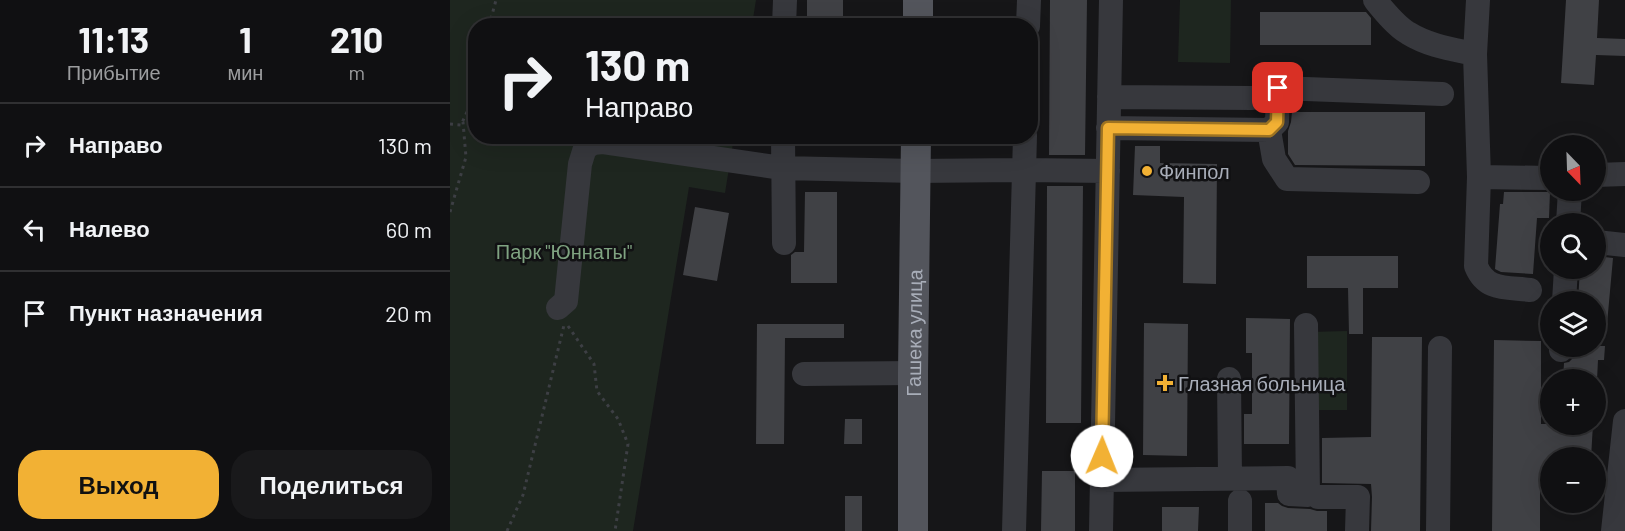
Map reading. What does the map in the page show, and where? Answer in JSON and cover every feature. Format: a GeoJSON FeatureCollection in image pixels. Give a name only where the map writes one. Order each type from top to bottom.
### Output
{"type":"FeatureCollection","features":[{"type":"Feature","properties":{"kind":"main road"},"geometry":{"type":"LineString","coordinates":[[918,0],[918,18]]}},
{"type":"Feature","properties":{"kind":"main road","name":"Гашека улица"},"geometry":{"type":"LineString","coordinates":[[913,531],[913,373],[908,171],[914,144]]}},
{"type":"Feature","properties":{"kind":"lane"},"geometry":{"type":"LineString","coordinates":[[784,0],[784,18]]}},
{"type":"Feature","properties":{"kind":"lane"},"geometry":{"type":"LineString","coordinates":[[908,0],[908,18]]}},
{"type":"Feature","properties":{"kind":"lane"},"geometry":{"type":"LineString","coordinates":[[1028,18],[1029,0]]}},
{"type":"Feature","properties":{"kind":"lane"},"geometry":{"type":"LineString","coordinates":[[1101,531],[1111,0]]}},
{"type":"Feature","properties":{"kind":"lane"},"geometry":{"type":"LineString","coordinates":[[1375,0],[1407,33],[1440,47],[1475,54]]}},
{"type":"Feature","properties":{"kind":"lane"},"geometry":{"type":"LineString","coordinates":[[1478,0],[1475,54],[1479,177],[1476,266],[1480,276],[1489,284],[1530,290]]}},
{"type":"Feature","properties":{"kind":"lane"},"geometry":{"type":"LineString","coordinates":[[1108,128],[1269,130],[1277,122],[1278,88],[1442,94]]}},
{"type":"Feature","properties":{"kind":"lane"},"geometry":{"type":"LineString","coordinates":[[1109,97],[1252,98]]}},
{"type":"Feature","properties":{"kind":"lane"},"geometry":{"type":"LineString","coordinates":[[1269,130],[1274,159],[1287,179],[1418,182]]}},
{"type":"Feature","properties":{"kind":"lane"},"geometry":{"type":"LineString","coordinates":[[558,308],[566,301],[580,164],[585,148],[591,144]]}},
{"type":"Feature","properties":{"kind":"lane"},"geometry":{"type":"LineString","coordinates":[[617,144],[782,168],[908,171],[1108,171]]}},
{"type":"Feature","properties":{"kind":"lane"},"geometry":{"type":"LineString","coordinates":[[783,144],[784,243]]}},
{"type":"Feature","properties":{"kind":"lane"},"geometry":{"type":"LineString","coordinates":[[907,144],[908,171]]}},
{"type":"Feature","properties":{"kind":"lane"},"geometry":{"type":"LineString","coordinates":[[1014,531],[1025,144]]}},
{"type":"Feature","properties":{"kind":"lane"},"geometry":{"type":"LineString","coordinates":[[1606,175],[1625,174]]}},
{"type":"Feature","properties":{"kind":"lane"},"geometry":{"type":"LineString","coordinates":[[1479,177],[1540,178]]}},
{"type":"Feature","properties":{"kind":"lane"},"geometry":{"type":"LineString","coordinates":[[1606,243],[1625,245]]}},
{"type":"Feature","properties":{"kind":"lane"},"geometry":{"type":"LineString","coordinates":[[1102,480],[1288,478],[1289,495],[1308,495],[1306,325]]}},
{"type":"Feature","properties":{"kind":"lane"},"geometry":{"type":"LineString","coordinates":[[1438,531],[1440,348]]}},
{"type":"Feature","properties":{"kind":"lane"},"geometry":{"type":"LineString","coordinates":[[804,374],[913,373]]}},
{"type":"Feature","properties":{"kind":"lane"},"geometry":{"type":"LineString","coordinates":[[1229,379],[1230,478]]}},
{"type":"Feature","properties":{"kind":"lane"},"geometry":{"type":"LineString","coordinates":[[1613,531],[1625,421]]}},
{"type":"Feature","properties":{"kind":"lane"},"geometry":{"type":"LineString","coordinates":[[1318,498],[1358,497],[1357,531]]}},
{"type":"Feature","properties":{"kind":"lane"},"geometry":{"type":"LineString","coordinates":[[1240,501],[1240,531]]}},
{"type":"Feature","properties":{"kind":"path"},"geometry":{"type":"LineString","coordinates":[[491,18],[496,0]]}},
{"type":"Feature","properties":{"kind":"path"},"geometry":{"type":"LineString","coordinates":[[450,213],[466,158],[463,122],[468,108]]}},
{"type":"Feature","properties":{"kind":"path"},"geometry":{"type":"LineString","coordinates":[[450,124],[461,125],[463,122]]}},
{"type":"Feature","properties":{"kind":"path"},"geometry":{"type":"LineString","coordinates":[[507,531],[523,495],[564,328],[563,320],[594,364],[597,391],[618,418],[628,444],[615,531]]}},
{"type":"Feature","properties":{"kind":"green space","name":"Парк \"Юннаты\""},"geometry":{"type":"Polygon","coordinates":[[[450,0],[756,0],[753,18],[468,18],[468,144],[733,144],[725,193],[689,187],[633,531],[450,531],[450,0]]]}},
{"type":"Feature","properties":{"kind":"green space"},"geometry":{"type":"Polygon","coordinates":[[[1180,0],[1231,0],[1230,63],[1178,62],[1180,0]]]}},
{"type":"Feature","properties":{"kind":"green space"},"geometry":{"type":"Polygon","coordinates":[[[1347,331],[1347,410],[1310,410],[1310,332],[1347,331]]]}},
{"type":"Feature","properties":{"kind":"building"},"geometry":{"type":"Polygon","coordinates":[[[807,0],[843,0],[843,18],[807,18],[807,0]]]}},
{"type":"Feature","properties":{"kind":"building"},"geometry":{"type":"Polygon","coordinates":[[[1050,0],[1087,0],[1085,155],[1049,155],[1050,0]]]}},
{"type":"Feature","properties":{"kind":"building"},"geometry":{"type":"Polygon","coordinates":[[[1566,0],[1599,0],[1597,38],[1625,39],[1625,56],[1596,55],[1594,85],[1561,83],[1566,0]]]}},
{"type":"Feature","properties":{"kind":"building"},"geometry":{"type":"Polygon","coordinates":[[[1260,12],[1366,12],[1371,18],[1371,45],[1260,45],[1260,12]]]}},
{"type":"Feature","properties":{"kind":"building"},"geometry":{"type":"Polygon","coordinates":[[[1292,112],[1425,112],[1425,166],[1295,165],[1288,154],[1288,131],[1292,112]]]}},
{"type":"Feature","properties":{"kind":"building"},"geometry":{"type":"Polygon","coordinates":[[[1135,146],[1160,146],[1160,163],[1217,164],[1216,284],[1183,283],[1184,197],[1133,195],[1135,146]]]}},
{"type":"Feature","properties":{"kind":"building"},"geometry":{"type":"Polygon","coordinates":[[[1047,186],[1083,186],[1081,423],[1046,423],[1047,186]]]}},
{"type":"Feature","properties":{"kind":"building"},"geometry":{"type":"Polygon","coordinates":[[[805,192],[837,192],[837,283],[791,283],[791,255],[795,252],[804,252],[805,192]]]}},
{"type":"Feature","properties":{"kind":"building"},"geometry":{"type":"Polygon","coordinates":[[[1504,192],[1540,192],[1540,201],[1550,201],[1549,213],[1540,213],[1540,218],[1537,218],[1533,274],[1501,272],[1495,269],[1500,204],[1503,204],[1504,192]]]}},
{"type":"Feature","properties":{"kind":"building"},"geometry":{"type":"Polygon","coordinates":[[[695,207],[729,213],[717,281],[683,275],[695,207]]]}},
{"type":"Feature","properties":{"kind":"building"},"geometry":{"type":"Polygon","coordinates":[[[1307,256],[1398,256],[1398,288],[1363,288],[1363,334],[1349,334],[1348,288],[1307,288],[1307,256]]]}},
{"type":"Feature","properties":{"kind":"building"},"geometry":{"type":"Polygon","coordinates":[[[1606,257],[1613,258],[1606,335],[1606,291],[1579,291],[1579,279],[1606,279],[1606,257]]]}},
{"type":"Feature","properties":{"kind":"building"},"geometry":{"type":"Polygon","coordinates":[[[1246,318],[1290,319],[1289,444],[1244,444],[1244,414],[1252,414],[1252,353],[1246,353],[1246,318]]]}},
{"type":"Feature","properties":{"kind":"building"},"geometry":{"type":"Polygon","coordinates":[[[1144,323],[1188,324],[1187,456],[1143,455],[1144,323]]]}},
{"type":"Feature","properties":{"kind":"building"},"geometry":{"type":"Polygon","coordinates":[[[757,324],[844,324],[844,338],[785,338],[784,444],[756,444],[757,324]]]}},
{"type":"Feature","properties":{"kind":"building"},"geometry":{"type":"Polygon","coordinates":[[[1372,337],[1422,337],[1420,531],[1371,531],[1371,484],[1322,483],[1322,438],[1371,437],[1372,337]]]}},
{"type":"Feature","properties":{"kind":"building"},"geometry":{"type":"Polygon","coordinates":[[[1494,340],[1540,341],[1540,435],[1592,435],[1592,447],[1540,447],[1540,531],[1492,531],[1494,340]]]}},
{"type":"Feature","properties":{"kind":"building"},"geometry":{"type":"Polygon","coordinates":[[[1604,357],[1604,360],[1598,360],[1598,369],[1564,369],[1564,363],[1573,358],[1604,357]]]}},
{"type":"Feature","properties":{"kind":"building"},"geometry":{"type":"Polygon","coordinates":[[[845,419],[862,419],[862,444],[844,444],[845,419]]]}},
{"type":"Feature","properties":{"kind":"building"},"geometry":{"type":"Polygon","coordinates":[[[1042,471],[1075,471],[1075,531],[1041,531],[1042,471]]]}},
{"type":"Feature","properties":{"kind":"building"},"geometry":{"type":"Polygon","coordinates":[[[845,496],[862,496],[862,531],[845,531],[845,496]]]}},
{"type":"Feature","properties":{"kind":"building"},"geometry":{"type":"Polygon","coordinates":[[[1265,503],[1278,503],[1288,508],[1327,511],[1327,531],[1265,531],[1265,503]]]}},
{"type":"Feature","properties":{"kind":"building"},"geometry":{"type":"Polygon","coordinates":[[[1162,507],[1199,507],[1198,531],[1162,531],[1162,507]]]}},
{"type":"Feature","properties":{"kind":"place","name":"Финпол"},"geometry":{"type":"Point","coordinates":[1147,171]}},
{"type":"Feature","properties":{"kind":"place","name":"Глазная больница"},"geometry":{"type":"Point","coordinates":[1165,383]}},
{"type":"Feature","properties":{"kind":"route"},"geometry":{"type":"LineString","coordinates":[[1102,456],[1108,128],[1269,130],[1277,122],[1278,88]]}}]}
